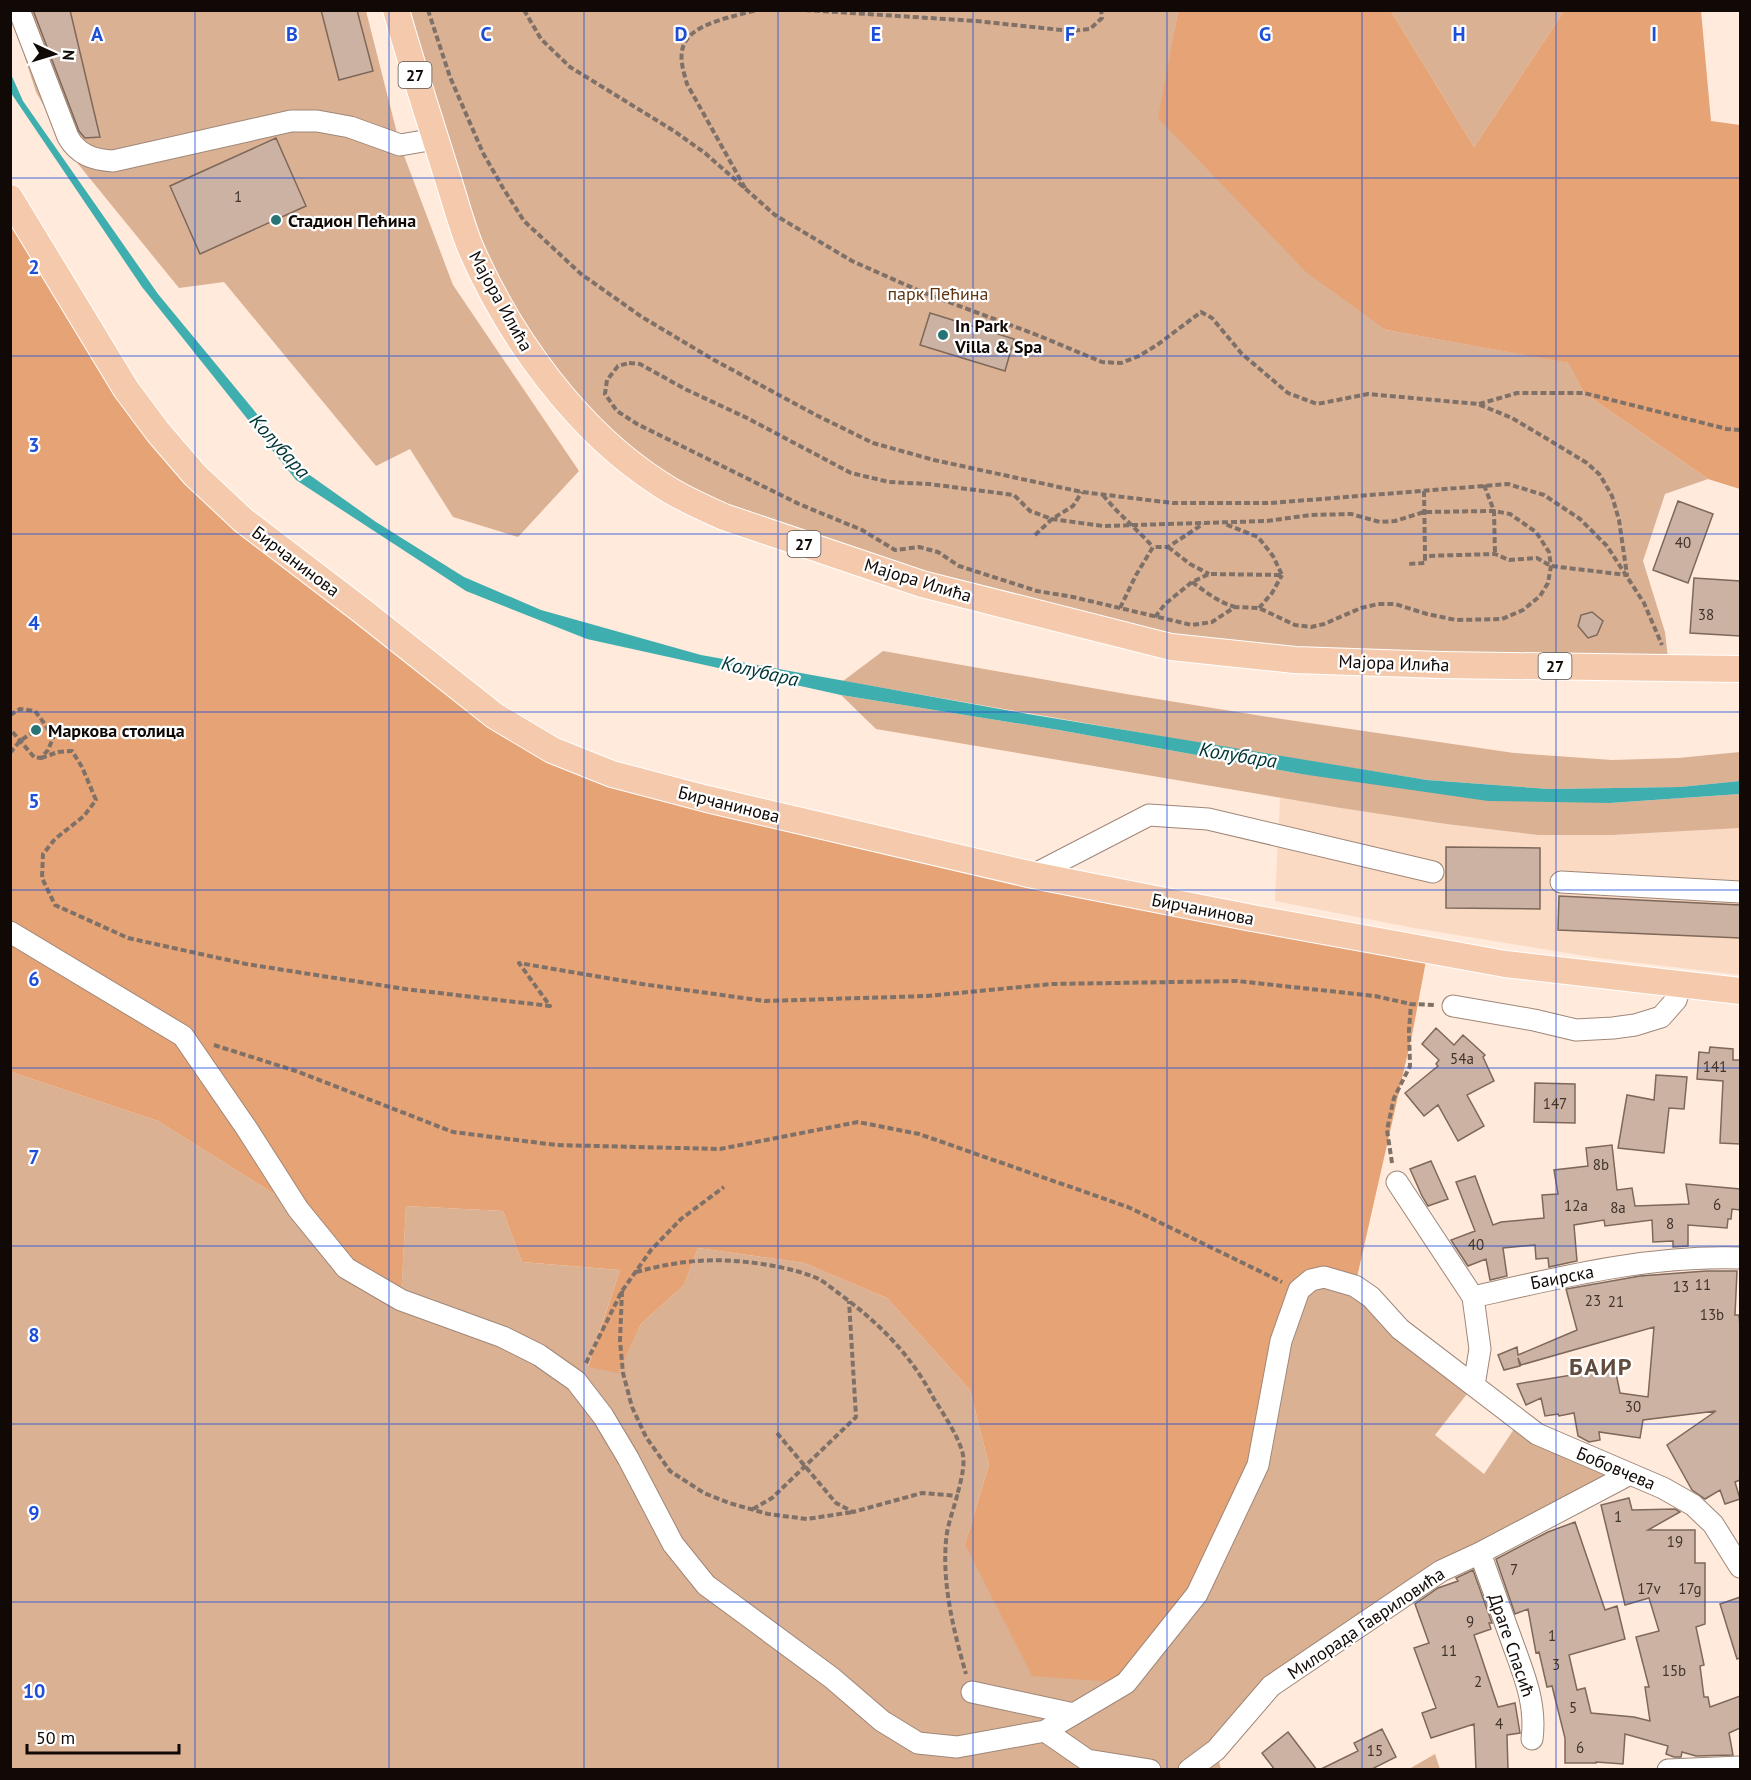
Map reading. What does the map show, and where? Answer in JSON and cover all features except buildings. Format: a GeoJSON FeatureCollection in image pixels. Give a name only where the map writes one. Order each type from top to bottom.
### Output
{"type":"FeatureCollection","features":[{"type":"Feature","properties":{"kind":"main road","name":"Мајора Илића"},"geometry":{"type":"LineString","coordinates":[[396,10],[458,213],[485,279],[503,313],[548,379],[594,429],[659,484],[695,504],[724,517],[921,584],[1171,647],[1306,661],[1740,669]]}},
{"type":"Feature","properties":{"kind":"main road","name":"Бирчанинова"},"geometry":{"type":"LineString","coordinates":[[10,198],[126,389],[158,432],[195,474],[243,520],[495,716],[552,750],[612,774],[707,800],[1033,875],[1504,964],[1740,991]]}},
{"type":"Feature","properties":{"kind":"street"},"geometry":{"type":"LineString","coordinates":[[20,10],[68,137],[80,152],[97,160],[113,161],[291,121],[317,121],[350,127],[400,145],[435,138]]}},
{"type":"Feature","properties":{"kind":"street"},"geometry":{"type":"LineString","coordinates":[[1033,875],[1149,815],[1208,819],[1433,872]]}},
{"type":"Feature","properties":{"kind":"street"},"geometry":{"type":"LineString","coordinates":[[1561,882],[1740,892]]}},
{"type":"Feature","properties":{"kind":"street"},"geometry":{"type":"LineString","coordinates":[[10,932],[105,987],[183,1036],[247,1129],[298,1209],[346,1268],[401,1300],[503,1337],[530,1350],[576,1381],[608,1424],[673,1544],[706,1585],[832,1678],[882,1721],[918,1743],[957,1747],[1045,1731],[1126,1683],[1197,1594],[1258,1465],[1281,1341],[1299,1290]]}},
{"type":"Feature","properties":{"kind":"street"},"geometry":{"type":"LineString","coordinates":[[1453,1006],[1576,1030],[1613,1028],[1635,1025],[1661,1017],[1676,1000],[1681,985]]}},
{"type":"Feature","properties":{"kind":"street"},"geometry":{"type":"LineString","coordinates":[[1397,1182],[1473,1297],[1480,1349],[1474,1385]]}},
{"type":"Feature","properties":{"kind":"street","name":"Баирска"},"geometry":{"type":"LineString","coordinates":[[1473,1297],[1567,1275],[1661,1260],[1740,1258]]}},
{"type":"Feature","properties":{"kind":"street","name":"Бобовчева"},"geometry":{"type":"LineString","coordinates":[[1299,1290],[1311,1280],[1324,1276],[1356,1286],[1371,1297],[1400,1329],[1537,1434],[1678,1496],[1704,1514],[1713,1524],[1740,1567]]}},
{"type":"Feature","properties":{"kind":"street","name":"Милорада Гавриловића"},"geometry":{"type":"LineString","coordinates":[[1190,1770],[1216,1750],[1271,1686],[1441,1571],[1630,1474]]}},
{"type":"Feature","properties":{"kind":"street","name":"Драге Спасић"},"geometry":{"type":"LineString","coordinates":[[1480,1553],[1527,1684],[1533,1709],[1532,1739]]}},
{"type":"Feature","properties":{"kind":"street"},"geometry":{"type":"LineString","coordinates":[[972,1692],[1074,1714]]}},
{"type":"Feature","properties":{"kind":"street"},"geometry":{"type":"LineString","coordinates":[[1045,1731],[1087,1760],[1150,1770]]}},
{"type":"Feature","properties":{"kind":"street"},"geometry":{"type":"LineString","coordinates":[[1668,1770],[1740,1767]]}},
{"type":"Feature","properties":{"kind":"path"},"geometry":{"type":"LineString","coordinates":[[428,10],[450,77],[483,153],[502,188],[524,221],[581,274],[642,317],[714,360],[816,415],[873,443],[934,460],[1082,492],[1173,503],[1270,503],[1508,484],[1544,495],[1580,519],[1607,546],[1644,603],[1660,638],[1669,667]]}},
{"type":"Feature","properties":{"kind":"path"},"geometry":{"type":"LineString","coordinates":[[524,10],[541,39],[570,68],[682,136],[705,153],[775,215],[852,261],[922,292],[1102,362],[1121,363],[1139,356],[1201,312],[1212,318],[1242,354],[1288,393],[1317,404],[1368,394],[1478,404],[1512,418],[1587,463],[1600,475],[1612,496],[1627,575]]}},
{"type":"Feature","properties":{"kind":"path"},"geometry":{"type":"LineString","coordinates":[[747,191],[687,84],[682,66],[683,47],[692,34],[707,25],[756,10]]}},
{"type":"Feature","properties":{"kind":"path"},"geometry":{"type":"LineString","coordinates":[[805,10],[976,21],[1071,31],[1090,29],[1102,18],[1101,10]]}},
{"type":"Feature","properties":{"kind":"path"},"geometry":{"type":"LineString","coordinates":[[1192,582],[1226,604],[1235,607],[1259,608],[1295,625],[1311,627],[1378,604],[1395,604],[1456,620],[1502,619],[1522,610],[1540,596],[1548,583],[1551,566],[1549,552],[1536,532],[1510,514],[1494,511],[1424,512],[1395,521],[1380,522],[1351,514],[1311,515],[1267,521],[1103,526],[1052,519],[1030,511],[1014,495],[929,484],[889,482],[851,473],[640,364],[629,363],[618,366],[607,380],[604,394],[617,411],[637,423],[799,504],[862,530],[895,550],[919,547],[938,552],[959,566],[1037,591],[1192,625],[1212,622],[1235,607]]}},
{"type":"Feature","properties":{"kind":"path"},"geometry":{"type":"LineString","coordinates":[[1478,404],[1517,393],[1584,393],[1727,429],[1740,430]]}},
{"type":"Feature","properties":{"kind":"path"},"geometry":{"type":"LineString","coordinates":[[1484,485],[1494,511],[1495,554]]}},
{"type":"Feature","properties":{"kind":"path"},"geometry":{"type":"LineString","coordinates":[[1407,564],[1425,563],[1424,491]]}},
{"type":"Feature","properties":{"kind":"path"},"geometry":{"type":"LineString","coordinates":[[1035,536],[1052,519],[1073,506],[1082,492]]}},
{"type":"Feature","properties":{"kind":"path"},"geometry":{"type":"LineString","coordinates":[[1102,494],[1153,547],[1168,547],[1203,523]]}},
{"type":"Feature","properties":{"kind":"path"},"geometry":{"type":"LineString","coordinates":[[1221,522],[1258,537],[1273,556],[1282,575]]}},
{"type":"Feature","properties":{"kind":"path"},"geometry":{"type":"LineString","coordinates":[[1120,608],[1153,547]]}},
{"type":"Feature","properties":{"kind":"path"},"geometry":{"type":"LineString","coordinates":[[1168,547],[1190,564],[1209,574]]}},
{"type":"Feature","properties":{"kind":"path"},"geometry":{"type":"LineString","coordinates":[[1425,556],[1495,554],[1509,560],[1537,558],[1551,566],[1627,575]]}},
{"type":"Feature","properties":{"kind":"path"},"geometry":{"type":"LineString","coordinates":[[1155,616],[1165,604],[1192,582],[1209,574],[1282,575]]}},
{"type":"Feature","properties":{"kind":"path"},"geometry":{"type":"LineString","coordinates":[[1259,608],[1272,593],[1282,575]]}},
{"type":"Feature","properties":{"kind":"path"},"geometry":{"type":"LineString","coordinates":[[10,715],[20,709],[35,711],[44,723],[53,738],[48,750],[41,758]]}},
{"type":"Feature","properties":{"kind":"path"},"geometry":{"type":"LineString","coordinates":[[10,729],[34,758],[72,751],[82,767],[96,800],[84,816],[55,839],[43,854],[42,878],[55,905],[128,938],[246,964],[405,989],[549,1006],[519,963],[642,984],[765,1001],[927,996],[1053,984],[1237,981],[1376,996],[1412,1004],[1453,1006]]}},
{"type":"Feature","properties":{"kind":"path"},"geometry":{"type":"LineString","coordinates":[[10,753],[20,741],[36,730]]}},
{"type":"Feature","properties":{"kind":"path"},"geometry":{"type":"LineString","coordinates":[[1397,1182],[1387,1130],[1394,1098],[1410,1066],[1409,1030],[1412,1004]]}},
{"type":"Feature","properties":{"kind":"path"},"geometry":{"type":"LineString","coordinates":[[183,1036],[296,1071],[453,1131],[476,1135],[556,1145],[720,1149],[858,1122],[918,1134],[1128,1207],[1299,1290]]}},
{"type":"Feature","properties":{"kind":"path"},"geometry":{"type":"LineString","coordinates":[[576,1381],[622,1291],[651,1250],[681,1219],[724,1187]]}},
{"type":"Feature","properties":{"kind":"path"},"geometry":{"type":"LineString","coordinates":[[636,1272],[666,1264],[701,1260],[732,1260],[784,1268],[819,1280],[864,1312],[899,1345],[933,1396],[963,1455],[962,1477],[946,1539],[945,1573],[959,1650]]}},
{"type":"Feature","properties":{"kind":"path"},"geometry":{"type":"LineString","coordinates":[[622,1291],[620,1341],[623,1373],[632,1407],[646,1437],[670,1471],[704,1493],[752,1510],[807,1520],[853,1512],[922,1493],[957,1496]]}},
{"type":"Feature","properties":{"kind":"path"},"geometry":{"type":"LineString","coordinates":[[752,1510],[772,1498],[856,1417],[849,1301]]}},
{"type":"Feature","properties":{"kind":"path"},"geometry":{"type":"LineString","coordinates":[[777,1432],[836,1503],[853,1512]]}},
{"type":"Feature","properties":{"kind":"shaded area"},"geometry":{"type":"Polygon","coordinates":[[[1178,11],[1391,11],[1474,147],[1564,11],[1701,11],[1711,121],[1740,125],[1740,489],[1708,479],[1584,393],[1569,363],[1386,330],[1306,272],[1158,118],[1178,11]]]}},
{"type":"Feature","properties":{"kind":"shaded area"},"geometry":{"type":"Polygon","coordinates":[[[10,198],[158,432],[495,716],[613,774],[1428,950],[1413,1030],[1355,1286],[1338,1280],[1299,1290],[1258,1465],[1197,1594],[1126,1683],[1032,1676],[965,1544],[989,1465],[970,1390],[887,1298],[804,1263],[698,1248],[684,1285],[641,1324],[618,1373],[588,1367],[620,1270],[522,1262],[503,1211],[406,1206],[401,1300],[346,1268],[298,1209],[158,1121],[11,1072],[10,198]]]}},
{"type":"Feature","properties":{"kind":"shaded area"},"geometry":{"type":"Polygon","coordinates":[[[1280,798],[1446,824],[1538,835],[1613,835],[1740,828],[1740,975],[1598,958],[1414,928],[1275,901],[1280,798]]]}},
{"type":"Feature","properties":{"kind":"green space","name":"Стадион Пећина"},"geometry":{"type":"Polygon","coordinates":[[[10,11],[366,11],[400,145],[453,285],[579,471],[518,537],[453,517],[410,449],[376,466],[224,282],[179,288],[74,159],[36,92],[10,11]]]}},
{"type":"Feature","properties":{"kind":"green space","name":"парк Пећина"},"geometry":{"type":"Polygon","coordinates":[[[398,11],[1178,11],[1159,118],[1386,330],[1570,363],[1584,393],[1708,479],[1665,494],[1643,561],[1665,632],[1669,667],[1220,652],[723,520],[615,450],[484,274],[398,11]]]}},
{"type":"Feature","properties":{"kind":"green space"},"geometry":{"type":"Polygon","coordinates":[[[1391,11],[1564,11],[1474,147],[1391,11]]]}},
{"type":"Feature","properties":{"kind":"green space"},"geometry":{"type":"Polygon","coordinates":[[[883,651],[1262,716],[1514,753],[1612,760],[1678,758],[1740,752],[1740,781],[1680,787],[1549,789],[1427,780],[843,681],[883,651]]]}},
{"type":"Feature","properties":{"kind":"green space"},"geometry":{"type":"Polygon","coordinates":[[[841,695],[1059,730],[1301,774],[1610,803],[1740,794],[1740,828],[1613,835],[1538,835],[1446,824],[876,729],[841,695]]]}},
{"type":"Feature","properties":{"kind":"green space"},"geometry":{"type":"Polygon","coordinates":[[[11,1072],[158,1121],[298,1209],[401,1299],[406,1206],[503,1211],[522,1262],[620,1270],[588,1366],[618,1372],[641,1324],[684,1285],[698,1248],[804,1263],[887,1298],[970,1390],[989,1465],[965,1544],[1299,1290],[1338,1280],[1474,1385],[1435,1435],[1484,1474],[1520,1420],[1630,1474],[1480,1553],[1271,1686],[1216,1750],[1221,1769],[11,1770],[11,1072]]]}},
{"type":"Feature","properties":{"kind":"green space"},"geometry":{"type":"Polygon","coordinates":[[[1435,1754],[1440,1769],[1409,1769],[1435,1754]]]}},
{"type":"Feature","properties":{"kind":"water","name":"Колубара"},"geometry":{"type":"Polygon","coordinates":[[[10,72],[23,101],[158,294],[304,471],[376,522],[464,577],[541,610],[701,655],[1028,714],[1427,780],[1549,789],[1680,787],[1740,781],[1740,794],[1610,803],[1488,801],[1301,774],[1059,730],[841,695],[587,639],[466,591],[296,480],[142,287],[11,93],[10,72]]]}},
{"type":"Feature","properties":{"kind":"place","name":"Стадион Пећина"},"geometry":{"type":"Point","coordinates":[276,220]}},
{"type":"Feature","properties":{"kind":"place","name":"In Park Villa & Spa"},"geometry":{"type":"Point","coordinates":[943,335]}},
{"type":"Feature","properties":{"kind":"place","name":"Маркова столица"},"geometry":{"type":"Point","coordinates":[36,730]}},
{"type":"Feature","properties":{"kind":"district","name":"БАИР"},"geometry":{"type":"Point","coordinates":[1601,1366]}}]}
